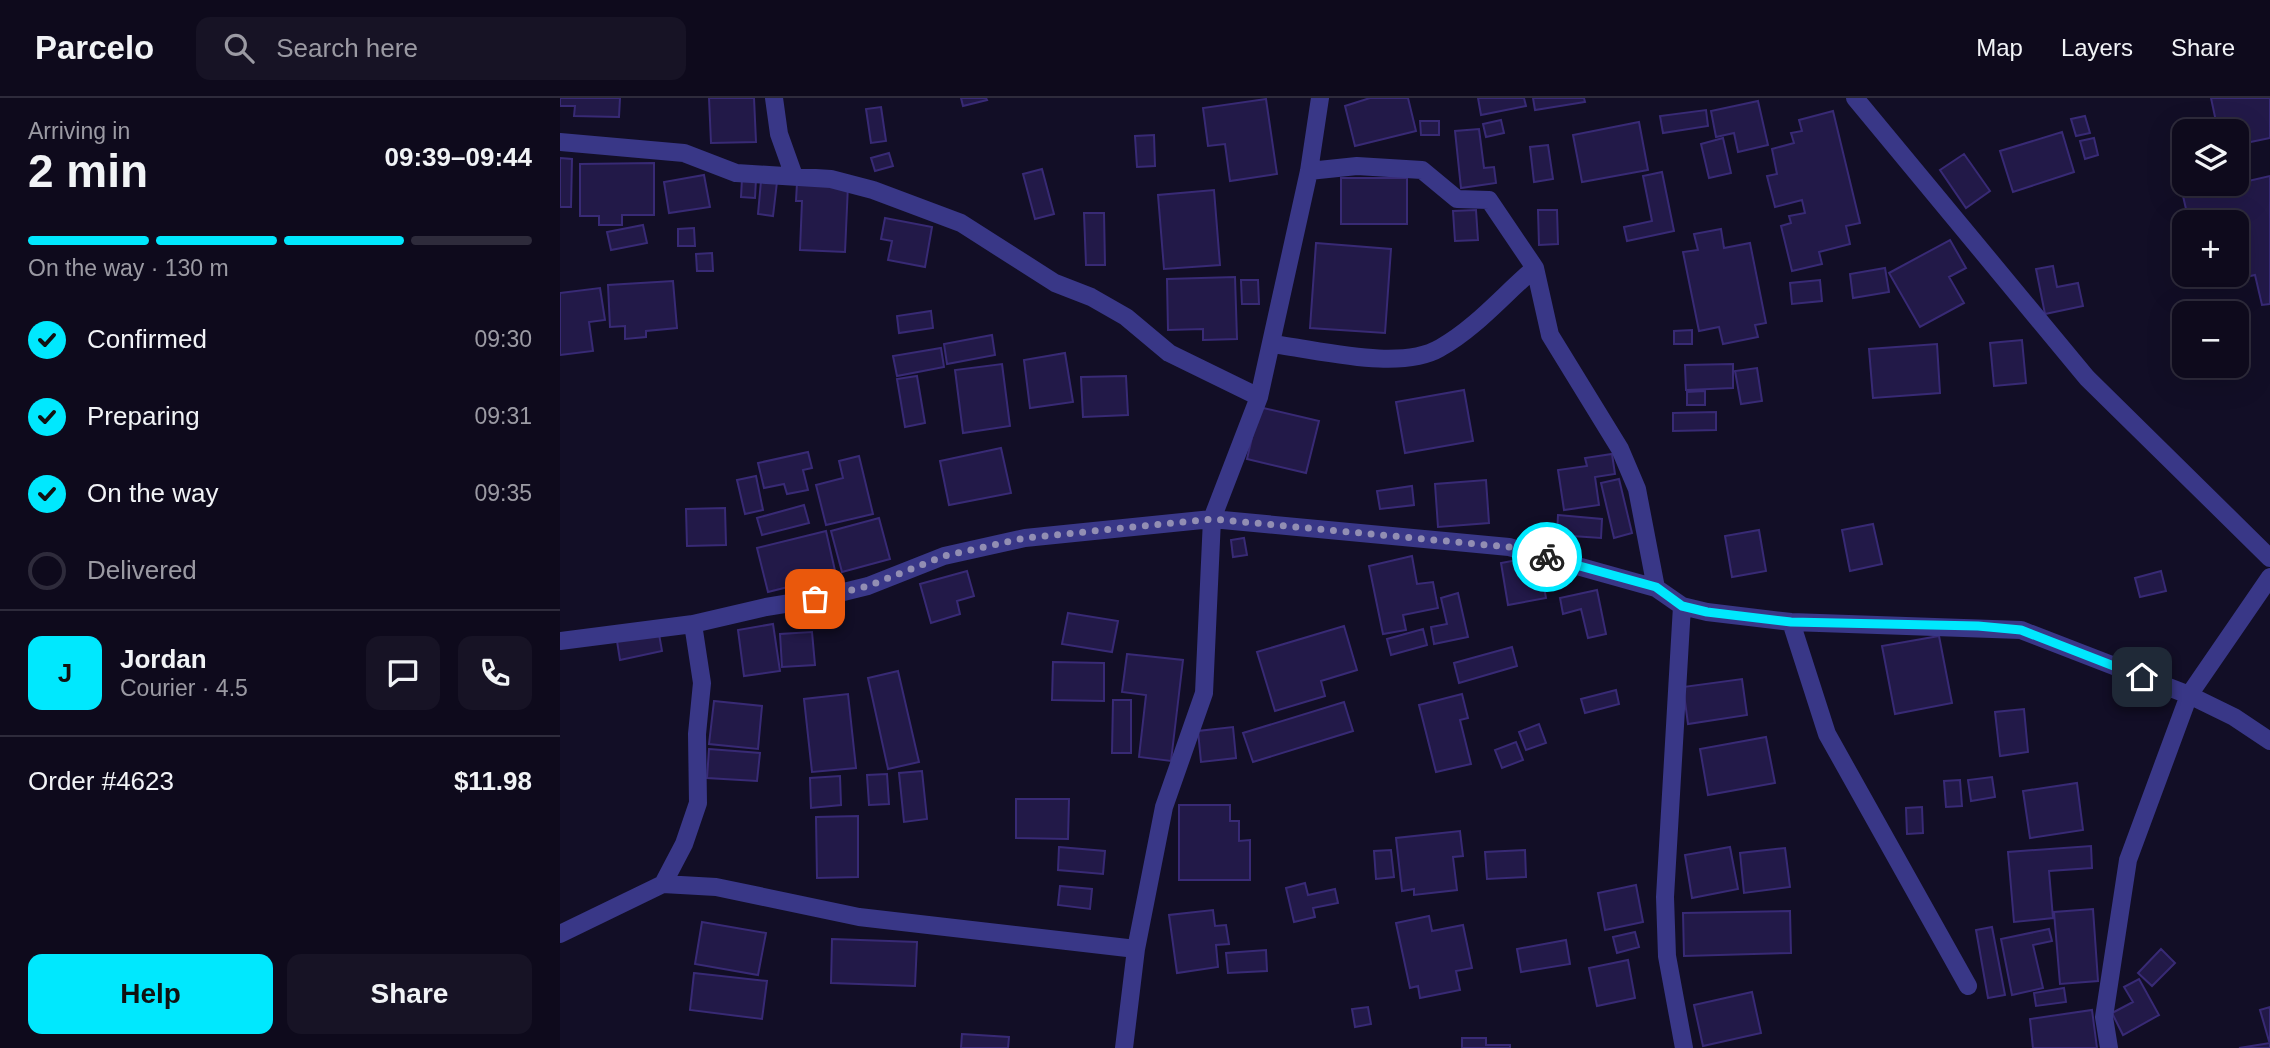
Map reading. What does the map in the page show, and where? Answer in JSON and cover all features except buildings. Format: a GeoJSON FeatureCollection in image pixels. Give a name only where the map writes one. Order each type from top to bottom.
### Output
{"type":"FeatureCollection","features":[{"type":"Feature","properties":{"kind":"street"},"geometry":{"type":"LineString","coordinates":[[774,98],[779,134],[794,176]]}},
{"type":"Feature","properties":{"kind":"street"},"geometry":{"type":"LineString","coordinates":[[1124,1048],[1136,949],[1164,807],[1204,693],[1212,519],[1259,397],[1308,171],[1320,98]]}},
{"type":"Feature","properties":{"kind":"street"},"geometry":{"type":"LineString","coordinates":[[1856,98],[2087,378],[2270,558]]}},
{"type":"Feature","properties":{"kind":"street"},"geometry":{"type":"LineString","coordinates":[[560,142],[684,153],[736,173],[831,179],[873,190],[961,223],[1055,283],[1091,297],[1126,317],[1169,353],[1259,397]]}},
{"type":"Feature","properties":{"kind":"street"},"geometry":{"type":"LineString","coordinates":[[1308,171],[1357,166],[1422,170],[1457,198],[1489,200],[1535,268],[1550,335],[1620,449],[1637,489],[1656,587]]}},
{"type":"Feature","properties":{"kind":"street"},"geometry":{"type":"LineString","coordinates":[[1270,344],[1386,358],[1415,358],[1439,349],[1460,334],[1535,268]]}},
{"type":"Feature","properties":{"kind":"street"},"geometry":{"type":"LineString","coordinates":[[560,641],[693,624],[868,586],[944,556],[1025,538],[1212,519],[1509,547],[1656,587],[1682,606],[1791,622],[1978,626],[2021,630],[2189,695],[2234,717],[2270,740]]}},
{"type":"Feature","properties":{"kind":"street"},"geometry":{"type":"LineString","coordinates":[[2109,1048],[2104,1017],[2127,860],[2189,695],[2270,577]]}},
{"type":"Feature","properties":{"kind":"street"},"geometry":{"type":"LineString","coordinates":[[1682,606],[1665,897],[1667,956],[1684,1048]]}},
{"type":"Feature","properties":{"kind":"street"},"geometry":{"type":"LineString","coordinates":[[1791,622],[1827,734],[1968,986]]}},
{"type":"Feature","properties":{"kind":"street"},"geometry":{"type":"LineString","coordinates":[[663,884],[684,844],[698,803],[697,734],[702,683],[693,624]]}},
{"type":"Feature","properties":{"kind":"street"},"geometry":{"type":"LineString","coordinates":[[560,934],[663,884],[716,887],[859,917],[1136,949]]}},
{"type":"Feature","properties":{"kind":"way so far"},"geometry":{"type":"LineString","coordinates":[[815,599],[868,586],[944,556],[1025,538],[1212,519],[1279,527],[1343,529],[1509,547],[1547,557]]}},
{"type":"Feature","properties":{"kind":"route"},"geometry":{"type":"LineString","coordinates":[[1547,557],[1656,587],[1682,606],[1707,612],[1791,622],[1978,626],[2021,630],[2142,677]]}}]}
